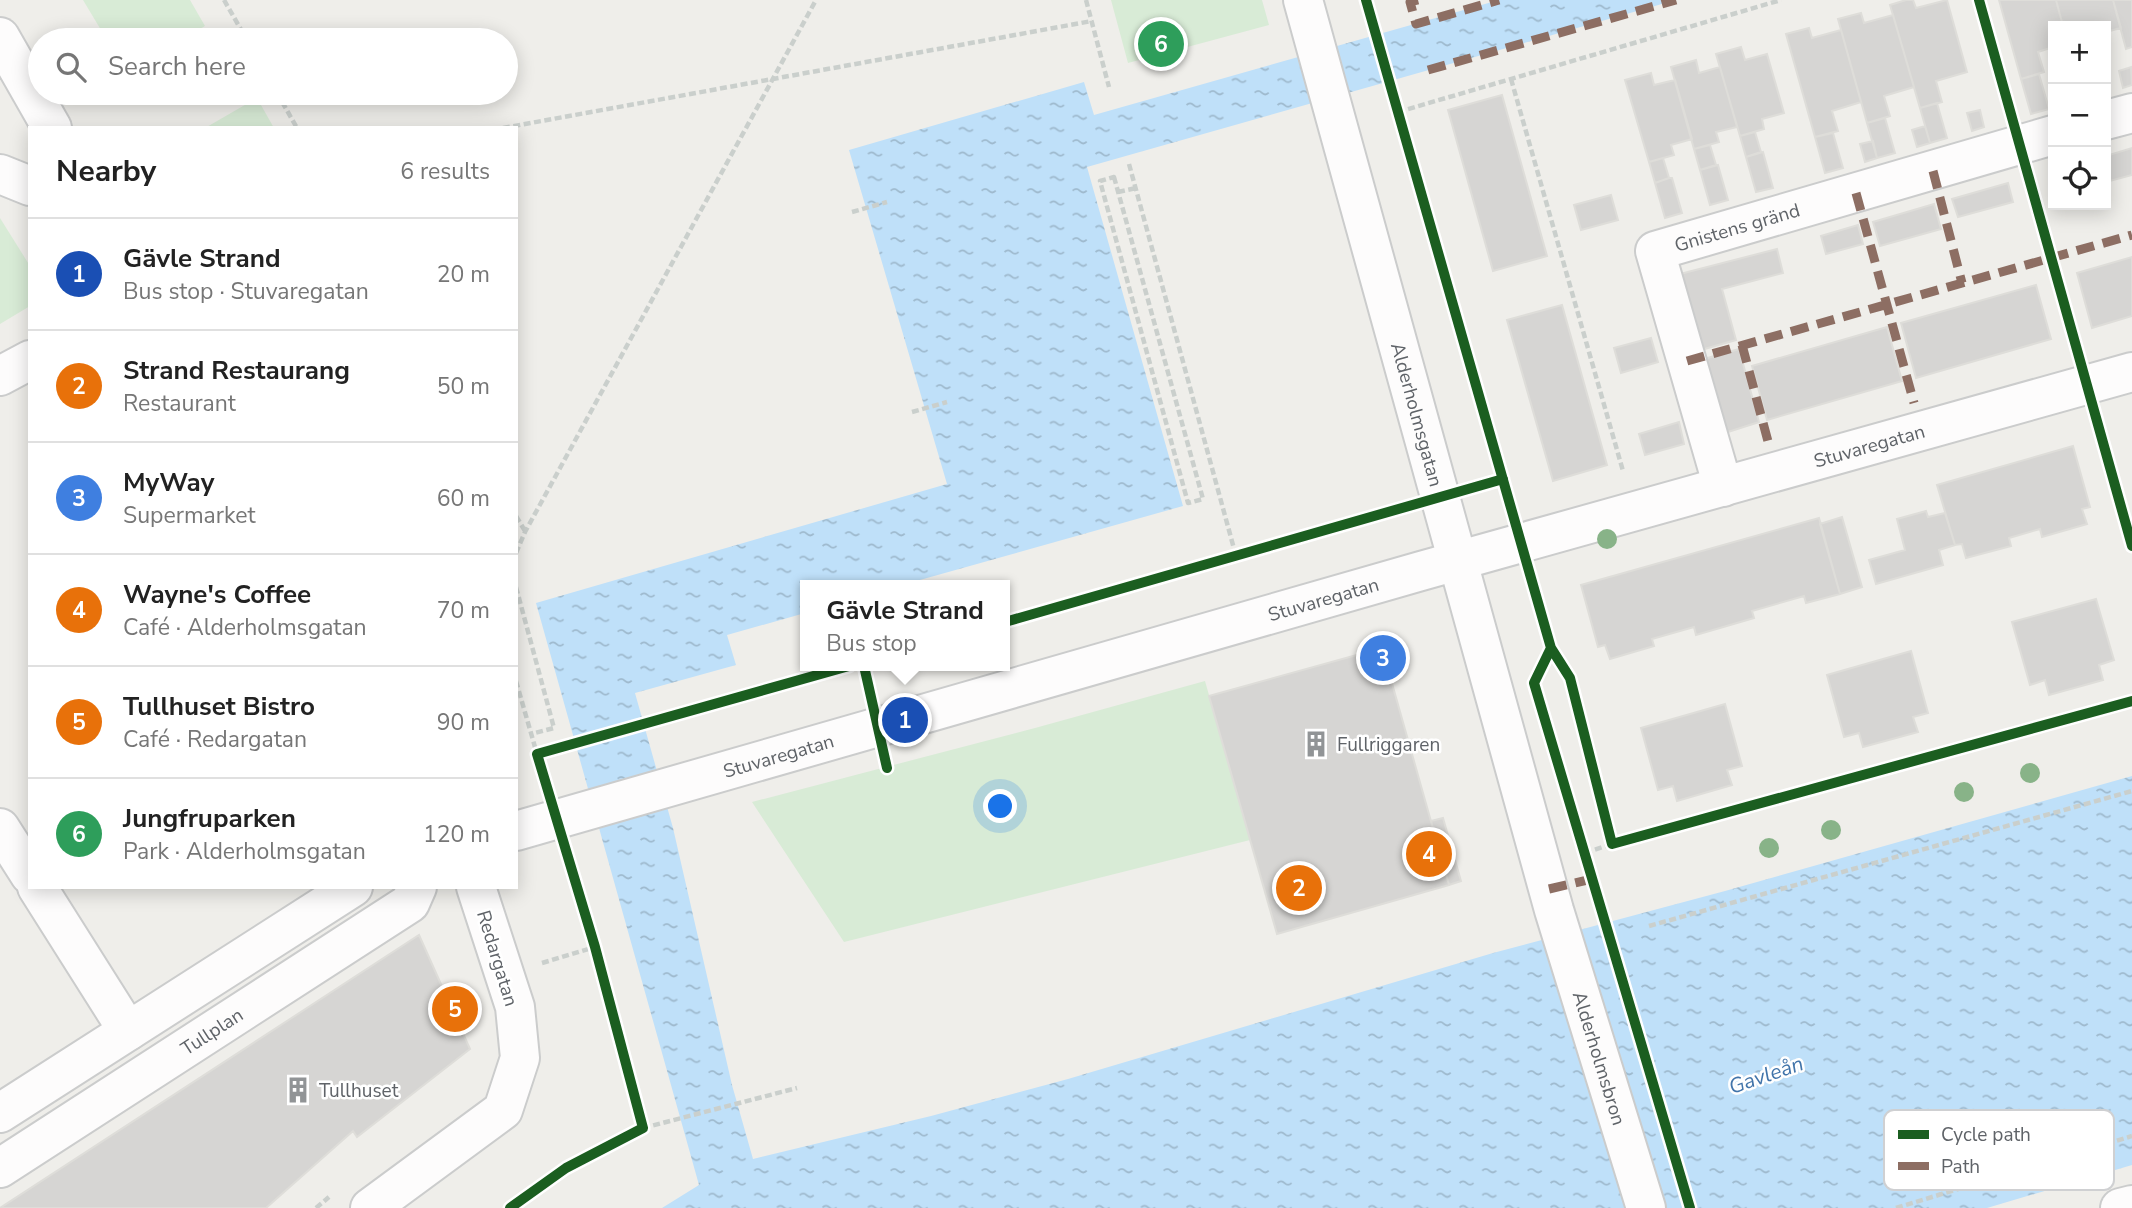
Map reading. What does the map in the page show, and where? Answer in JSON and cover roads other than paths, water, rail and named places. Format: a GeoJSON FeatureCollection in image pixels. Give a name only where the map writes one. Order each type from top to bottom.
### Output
{"type":"FeatureCollection","features":[{"type":"Feature","properties":{"kind":"street","name":"Alderholmsgatan"},"geometry":{"type":"LineString","coordinates":[[1305,6],[1554,909]]}},
{"type":"Feature","properties":{"kind":"street"},"geometry":{"type":"LineString","coordinates":[[0,37],[28,86]]}},
{"type":"Feature","properties":{"kind":"street"},"geometry":{"type":"LineString","coordinates":[[39,105],[51,126]]}},
{"type":"Feature","properties":{"kind":"street"},"geometry":{"type":"LineString","coordinates":[[2111,119],[2132,113]]}},
{"type":"Feature","properties":{"kind":"street","name":"Gnistens gränd"},"geometry":{"type":"LineString","coordinates":[[1723,487],[1655,251],[2048,136]]}},
{"type":"Feature","properties":{"kind":"street"},"geometry":{"type":"LineString","coordinates":[[0,174],[28,185]]}},
{"type":"Feature","properties":{"kind":"street"},"geometry":{"type":"LineString","coordinates":[[0,376],[28,361]]}},
{"type":"Feature","properties":{"kind":"street","name":"Stuvaregatan"},"geometry":{"type":"LineString","coordinates":[[518,830],[2132,372]]}},
{"type":"Feature","properties":{"kind":"street"},"geometry":{"type":"LineString","coordinates":[[0,828],[28,872]]}},
{"type":"Feature","properties":{"kind":"street"},"geometry":{"type":"LineString","coordinates":[[38,889],[128,1031]]}},
{"type":"Feature","properties":{"kind":"street"},"geometry":{"type":"LineString","coordinates":[[0,1113],[350,889]]}},
{"type":"Feature","properties":{"kind":"street","name":"Tullplan"},"geometry":{"type":"LineString","coordinates":[[0,1168],[410,902],[416,889]]}},
{"type":"Feature","properties":{"kind":"street","name":"Redargatan"},"geometry":{"type":"LineString","coordinates":[[353,1200],[503,1110],[520,1058],[515,1006],[477,889]]}},
{"type":"Feature","properties":{"kind":"street","name":"Alderholmsbron"},"geometry":{"type":"LineString","coordinates":[[1554,909],[1646,1208]]}},
{"type":"Feature","properties":{"kind":"street"},"geometry":{"type":"LineString","coordinates":[[2120,1208],[2132,1205]]}},
{"type":"Feature","properties":{"kind":"water","name":"Gavleån"},"geometry":{"type":"Polygon","coordinates":[[[1499,0],[1676,0],[1087,167],[1183,506],[920,580],[800,580],[800,614],[727,635],[736,665],[635,693],[673,828],[732,1085],[753,1159],[931,1116],[1068,1079],[1493,953],[1725,891],[2132,776],[2132,1165],[2114,1170],[2114,1110],[1884,1110],[1884,1190],[2048,1190],[1987,1208],[662,1208],[699,1185],[536,603],[947,484],[849,150],[1084,82],[1094,115],[1499,0]]]}},
{"type":"Feature","properties":{"kind":"place","name":"Jungfruparken"},"geometry":{"type":"Point","coordinates":[1161,44]}},
{"type":"Feature","properties":{"kind":"place","name":"MyWay"},"geometry":{"type":"Point","coordinates":[1383,658]}},
{"type":"Feature","properties":{"kind":"place","name":"Gävle Strand"},"geometry":{"type":"Point","coordinates":[905,720]}},
{"type":"Feature","properties":{"kind":"place","name":"Fullriggaren"},"geometry":{"type":"Point","coordinates":[1316,744]}},
{"type":"Feature","properties":{"kind":"place","name":"Wayne's Coffee"},"geometry":{"type":"Point","coordinates":[1429,854]}},
{"type":"Feature","properties":{"kind":"place","name":"Strand Restaurang"},"geometry":{"type":"Point","coordinates":[1299,888]}},
{"type":"Feature","properties":{"kind":"place","name":"Tullhuset Bistro"},"geometry":{"type":"Point","coordinates":[455,1009]}},
{"type":"Feature","properties":{"kind":"place","name":"Tullhuset"},"geometry":{"type":"Point","coordinates":[298,1090]}}]}
